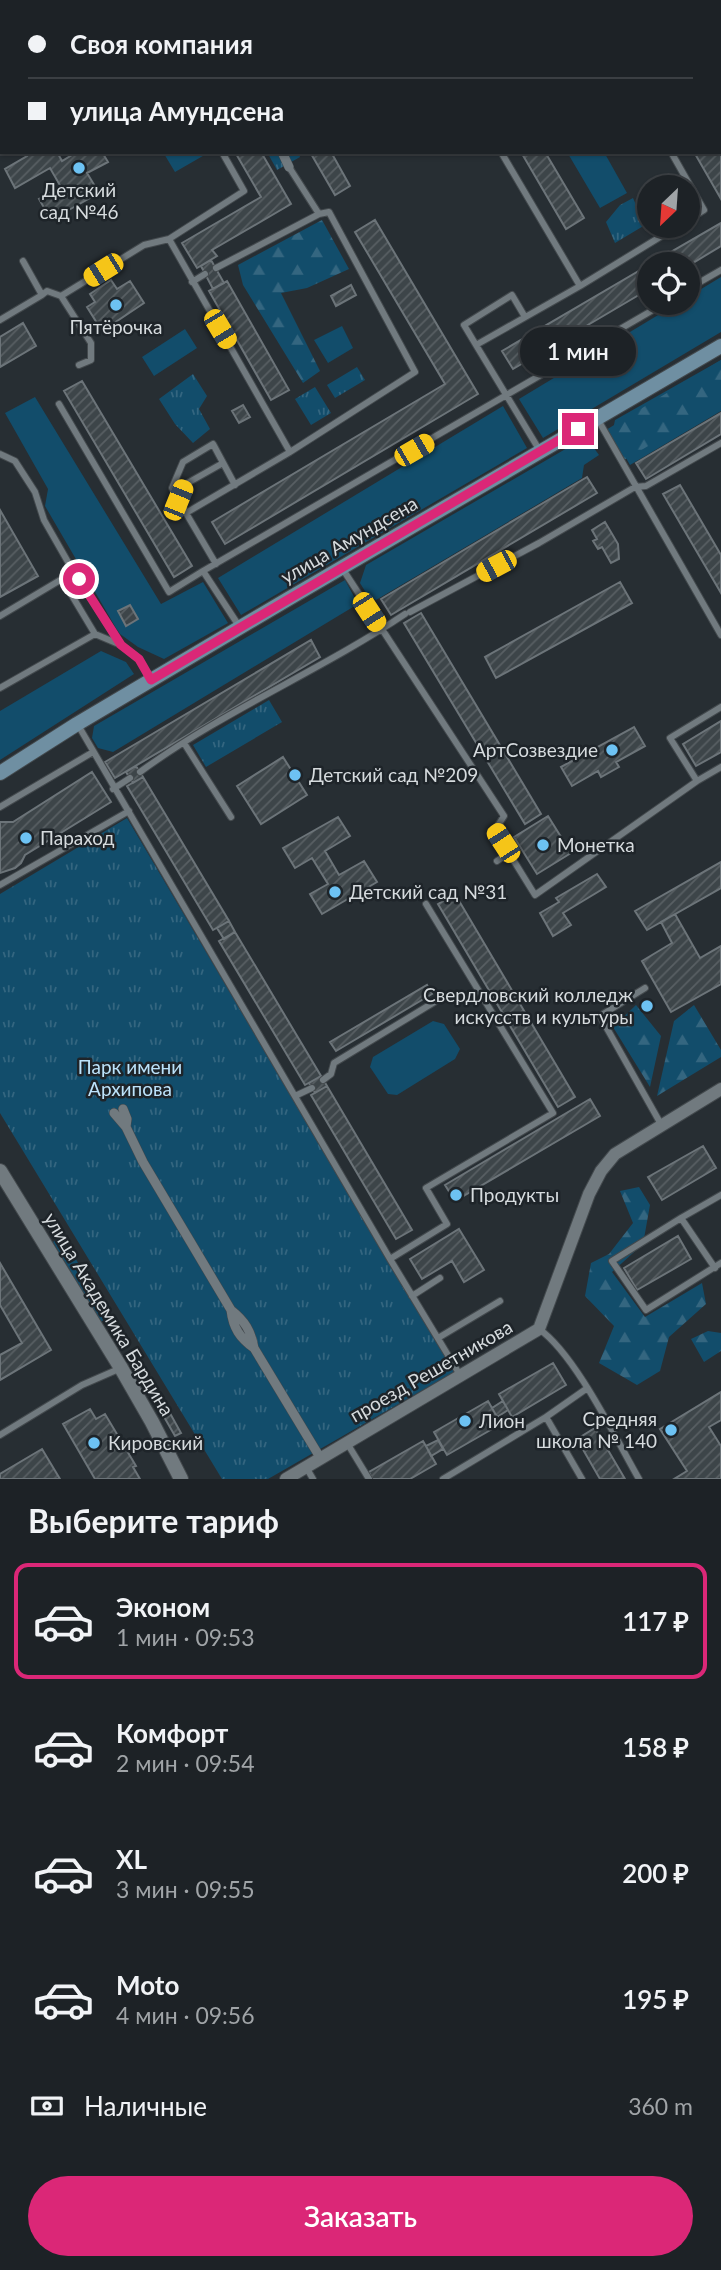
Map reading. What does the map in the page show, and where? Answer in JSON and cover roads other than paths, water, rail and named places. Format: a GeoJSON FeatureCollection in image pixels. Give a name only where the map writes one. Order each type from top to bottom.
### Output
{"type":"FeatureCollection","features":[{"type":"Feature","properties":{"kind":"main road","name":"улица Амундсена"},"geometry":{"type":"LineString","coordinates":[[0,773],[151,680],[721,346]]}},
{"type":"Feature","properties":{"kind":"street"},"geometry":{"type":"LineString","coordinates":[[283,154],[289,167]]}},
{"type":"Feature","properties":{"kind":"street","name":"проезд Решетникова"},"geometry":{"type":"LineString","coordinates":[[286,1479],[539,1329],[589,1194],[601,1171],[615,1154],[721,1089]]}},
{"type":"Feature","properties":{"kind":"street"},"geometry":{"type":"LineString","coordinates":[[118,1111],[127,1119],[126,1126],[143,1163],[231,1310],[242,1319],[251,1334],[254,1349],[321,1459]]}},
{"type":"Feature","properties":{"kind":"street","name":"улица Академика Бардина"},"geometry":{"type":"LineString","coordinates":[[0,1171],[121,1367],[181,1479]]}},
{"type":"Feature","properties":{"kind":"lane"},"geometry":{"type":"LineString","coordinates":[[61,296],[144,245],[169,239],[244,191],[223,154]]}},
{"type":"Feature","properties":{"kind":"lane"},"geometry":{"type":"LineString","coordinates":[[502,154],[580,286]]}},
{"type":"Feature","properties":{"kind":"lane"},"geometry":{"type":"LineString","coordinates":[[672,154],[684,175]]}},
{"type":"Feature","properties":{"kind":"lane"},"geometry":{"type":"LineString","coordinates":[[289,167],[320,214]]}},
{"type":"Feature","properties":{"kind":"lane"},"geometry":{"type":"LineString","coordinates":[[186,513],[290,452],[415,372],[330,212],[320,214],[216,268]]}},
{"type":"Feature","properties":{"kind":"lane"},"geometry":{"type":"LineString","coordinates":[[476,345],[658,238]]}},
{"type":"Feature","properties":{"kind":"lane"},"geometry":{"type":"LineString","coordinates":[[169,239],[290,452]]}},
{"type":"Feature","properties":{"kind":"lane"},"geometry":{"type":"LineString","coordinates":[[23,261],[42,295]]}},
{"type":"Feature","properties":{"kind":"lane"},"geometry":{"type":"LineString","coordinates":[[700,282],[721,270]]}},
{"type":"Feature","properties":{"kind":"lane"},"geometry":{"type":"LineString","coordinates":[[192,282],[205,274]]}},
{"type":"Feature","properties":{"kind":"lane"},"geometry":{"type":"LineString","coordinates":[[0,320],[47,291],[61,296],[90,343],[91,360],[79,365]]}},
{"type":"Feature","properties":{"kind":"lane"},"geometry":{"type":"LineString","coordinates":[[526,317],[512,295],[464,325],[540,451]]}},
{"type":"Feature","properties":{"kind":"lane"},"geometry":{"type":"LineString","coordinates":[[59,404],[169,592],[645,315]]}},
{"type":"Feature","properties":{"kind":"lane"},"geometry":{"type":"LineString","coordinates":[[597,418],[721,635]]}},
{"type":"Feature","properties":{"kind":"lane"},"geometry":{"type":"LineString","coordinates":[[216,564],[172,488],[183,462],[213,443],[235,485]]}},
{"type":"Feature","properties":{"kind":"lane"},"geometry":{"type":"LineString","coordinates":[[140,772],[184,743],[408,613],[635,487],[646,486],[721,443]]}},
{"type":"Feature","properties":{"kind":"lane"},"geometry":{"type":"LineString","coordinates":[[0,454],[15,461],[35,492],[44,520],[121,645]]}},
{"type":"Feature","properties":{"kind":"lane"},"geometry":{"type":"LineString","coordinates":[[178,500],[184,485],[223,463]]}},
{"type":"Feature","properties":{"kind":"lane"},"geometry":{"type":"LineString","coordinates":[[342,568],[504,816],[495,830],[535,895],[721,767]]}},
{"type":"Feature","properties":{"kind":"lane"},"geometry":{"type":"LineString","coordinates":[[203,571],[240,628]]}},
{"type":"Feature","properties":{"kind":"lane"},"geometry":{"type":"LineString","coordinates":[[0,616],[62,579],[95,634],[121,645],[139,659],[151,680]]}},
{"type":"Feature","properties":{"kind":"lane"},"geometry":{"type":"LineString","coordinates":[[0,688],[95,634]]}},
{"type":"Feature","properties":{"kind":"lane"},"geometry":{"type":"LineString","coordinates":[[697,781],[670,738],[721,707]]}},
{"type":"Feature","properties":{"kind":"lane"},"geometry":{"type":"LineString","coordinates":[[77,724],[460,1375]]}},
{"type":"Feature","properties":{"kind":"lane"},"geometry":{"type":"LineString","coordinates":[[184,743],[231,817]]}},
{"type":"Feature","properties":{"kind":"lane"},"geometry":{"type":"LineString","coordinates":[[0,807],[93,752]]}},
{"type":"Feature","properties":{"kind":"lane"},"geometry":{"type":"LineString","coordinates":[[113,789],[130,778]]}},
{"type":"Feature","properties":{"kind":"lane"},"geometry":{"type":"LineString","coordinates":[[0,885],[129,811]]}},
{"type":"Feature","properties":{"kind":"lane"},"geometry":{"type":"LineString","coordinates":[[497,861],[509,853]]}},
{"type":"Feature","properties":{"kind":"lane"},"geometry":{"type":"LineString","coordinates":[[390,1259],[447,1224],[426,1188],[553,1113],[426,904]]}},
{"type":"Feature","properties":{"kind":"lane"},"geometry":{"type":"LineString","coordinates":[[645,988],[600,1016],[662,1126]]}},
{"type":"Feature","properties":{"kind":"lane"},"geometry":{"type":"LineString","coordinates":[[323,1080],[331,1074],[334,1063],[441,998]]}},
{"type":"Feature","properties":{"kind":"lane"},"geometry":{"type":"LineString","coordinates":[[295,1096],[312,1088]]}},
{"type":"Feature","properties":{"kind":"lane"},"geometry":{"type":"LineString","coordinates":[[681,1218],[718,1266],[646,1310],[612,1261],[681,1218],[721,1195]]}},
{"type":"Feature","properties":{"kind":"lane"},"geometry":{"type":"LineString","coordinates":[[412,1296],[440,1278]]}},
{"type":"Feature","properties":{"kind":"lane"},"geometry":{"type":"LineString","coordinates":[[438,1338],[500,1301]]}},
{"type":"Feature","properties":{"kind":"lane"},"geometry":{"type":"LineString","coordinates":[[539,1329],[550,1336],[586,1389],[639,1479]]}},
{"type":"Feature","properties":{"kind":"lane"},"geometry":{"type":"LineString","coordinates":[[0,1435],[82,1385],[121,1367]]}},
{"type":"Feature","properties":{"kind":"lane"},"geometry":{"type":"LineString","coordinates":[[443,1479],[546,1417],[586,1389]]}},
{"type":"Feature","properties":{"kind":"lane"},"geometry":{"type":"LineString","coordinates":[[546,1417],[582,1479]]}},
{"type":"Feature","properties":{"kind":"lane"},"geometry":{"type":"LineString","coordinates":[[347,1443],[369,1479]]}},
{"type":"Feature","properties":{"kind":"lane"},"geometry":{"type":"LineString","coordinates":[[306,1467],[313,1479]]}},
{"type":"Feature","properties":{"kind":"place","name":"Детский сад №46"},"geometry":{"type":"Point","coordinates":[79,168]}},
{"type":"Feature","properties":{"kind":"place","name":"Пятёрочка"},"geometry":{"type":"Point","coordinates":[116,305]}},
{"type":"Feature","properties":{"kind":"place","name":"АртСозвездие"},"geometry":{"type":"Point","coordinates":[612,750]}},
{"type":"Feature","properties":{"kind":"place","name":"Детский сад №209"},"geometry":{"type":"Point","coordinates":[295,775]}},
{"type":"Feature","properties":{"kind":"place","name":"Параход"},"geometry":{"type":"Point","coordinates":[26,838]}},
{"type":"Feature","properties":{"kind":"place","name":"Монетка"},"geometry":{"type":"Point","coordinates":[543,845]}},
{"type":"Feature","properties":{"kind":"place","name":"Детский сад №31"},"geometry":{"type":"Point","coordinates":[335,892]}},
{"type":"Feature","properties":{"kind":"place","name":"Свердловский колледж искусств и культуры"},"geometry":{"type":"Point","coordinates":[647,1006]}},
{"type":"Feature","properties":{"kind":"place","name":"Продукты"},"geometry":{"type":"Point","coordinates":[456,1195]}},
{"type":"Feature","properties":{"kind":"place","name":"Лион"},"geometry":{"type":"Point","coordinates":[465,1421]}},
{"type":"Feature","properties":{"kind":"place","name":"Средняя школа № 140"},"geometry":{"type":"Point","coordinates":[671,1430]}},
{"type":"Feature","properties":{"kind":"place","name":"Кировский"},"geometry":{"type":"Point","coordinates":[94,1443]}},
{"type":"Feature","properties":{"kind":"park label","name":"Парк имени Архипова"},"geometry":{"type":"Point","coordinates":[130,1078]}}]}
